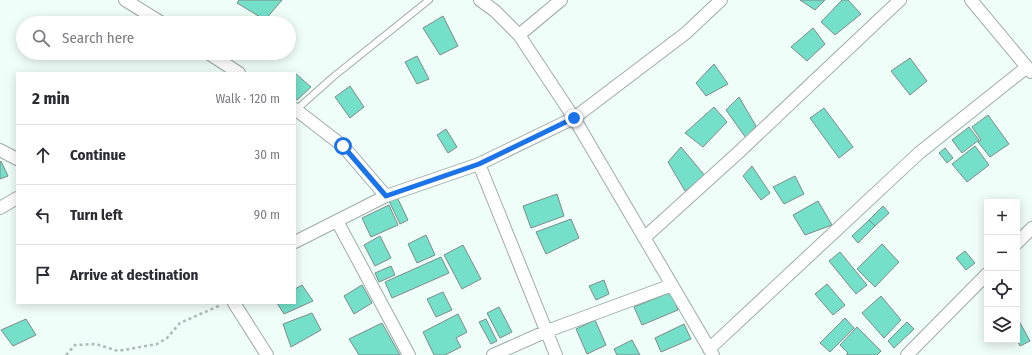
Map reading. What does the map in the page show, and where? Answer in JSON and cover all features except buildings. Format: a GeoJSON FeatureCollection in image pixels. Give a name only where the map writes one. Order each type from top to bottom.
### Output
{"type":"FeatureCollection","features":[{"type":"Feature","properties":{"kind":"street"},"geometry":{"type":"LineString","coordinates":[[128,0],[152,16]]}},
{"type":"Feature","properties":{"kind":"street"},"geometry":{"type":"LineString","coordinates":[[480,0],[519,35],[574,118],[711,352],[919,153],[1029,70],[971,0]]}},
{"type":"Feature","properties":{"kind":"street"},"geometry":{"type":"LineString","coordinates":[[519,35],[561,0]]}},
{"type":"Feature","properties":{"kind":"street"},"geometry":{"type":"LineString","coordinates":[[296,242],[386,196],[479,164],[574,118],[686,33],[721,0]]}},
{"type":"Feature","properties":{"kind":"street"},"geometry":{"type":"LineString","coordinates":[[644,238],[740,151],[900,0]]}},
{"type":"Feature","properties":{"kind":"street"},"geometry":{"type":"LineString","coordinates":[[219,60],[237,72]]}},
{"type":"Feature","properties":{"kind":"street"},"geometry":{"type":"LineString","coordinates":[[296,109],[343,146],[386,196]]}},
{"type":"Feature","properties":{"kind":"street"},"geometry":{"type":"LineString","coordinates":[[0,150],[16,158]]}},
{"type":"Feature","properties":{"kind":"street"},"geometry":{"type":"LineString","coordinates":[[479,164],[556,355]]}},
{"type":"Feature","properties":{"kind":"street"},"geometry":{"type":"LineString","coordinates":[[0,208],[16,199]]}},
{"type":"Feature","properties":{"kind":"street"},"geometry":{"type":"LineString","coordinates":[[337,221],[409,355]]}},
{"type":"Feature","properties":{"kind":"street"},"geometry":{"type":"LineString","coordinates":[[1020,240],[1032,228]]}},
{"type":"Feature","properties":{"kind":"street"},"geometry":{"type":"LineString","coordinates":[[908,355],[984,277]]}},
{"type":"Feature","properties":{"kind":"street"},"geometry":{"type":"LineString","coordinates":[[492,355],[547,331],[672,285]]}},
{"type":"Feature","properties":{"kind":"street"},"geometry":{"type":"LineString","coordinates":[[235,304],[267,355]]}},
{"type":"Feature","properties":{"kind":"lane"},"geometry":{"type":"LineString","coordinates":[[296,109],[333,77],[429,0]]}},
{"type":"Feature","properties":{"kind":"path"},"geometry":{"type":"LineString","coordinates":[[66,355],[75,344],[96,344],[118,351],[157,344],[167,338],[180,323],[224,304]]}},
{"type":"Feature","properties":{"kind":"route"},"geometry":{"type":"LineString","coordinates":[[343,146],[386,196],[479,164],[574,118]]}}]}
